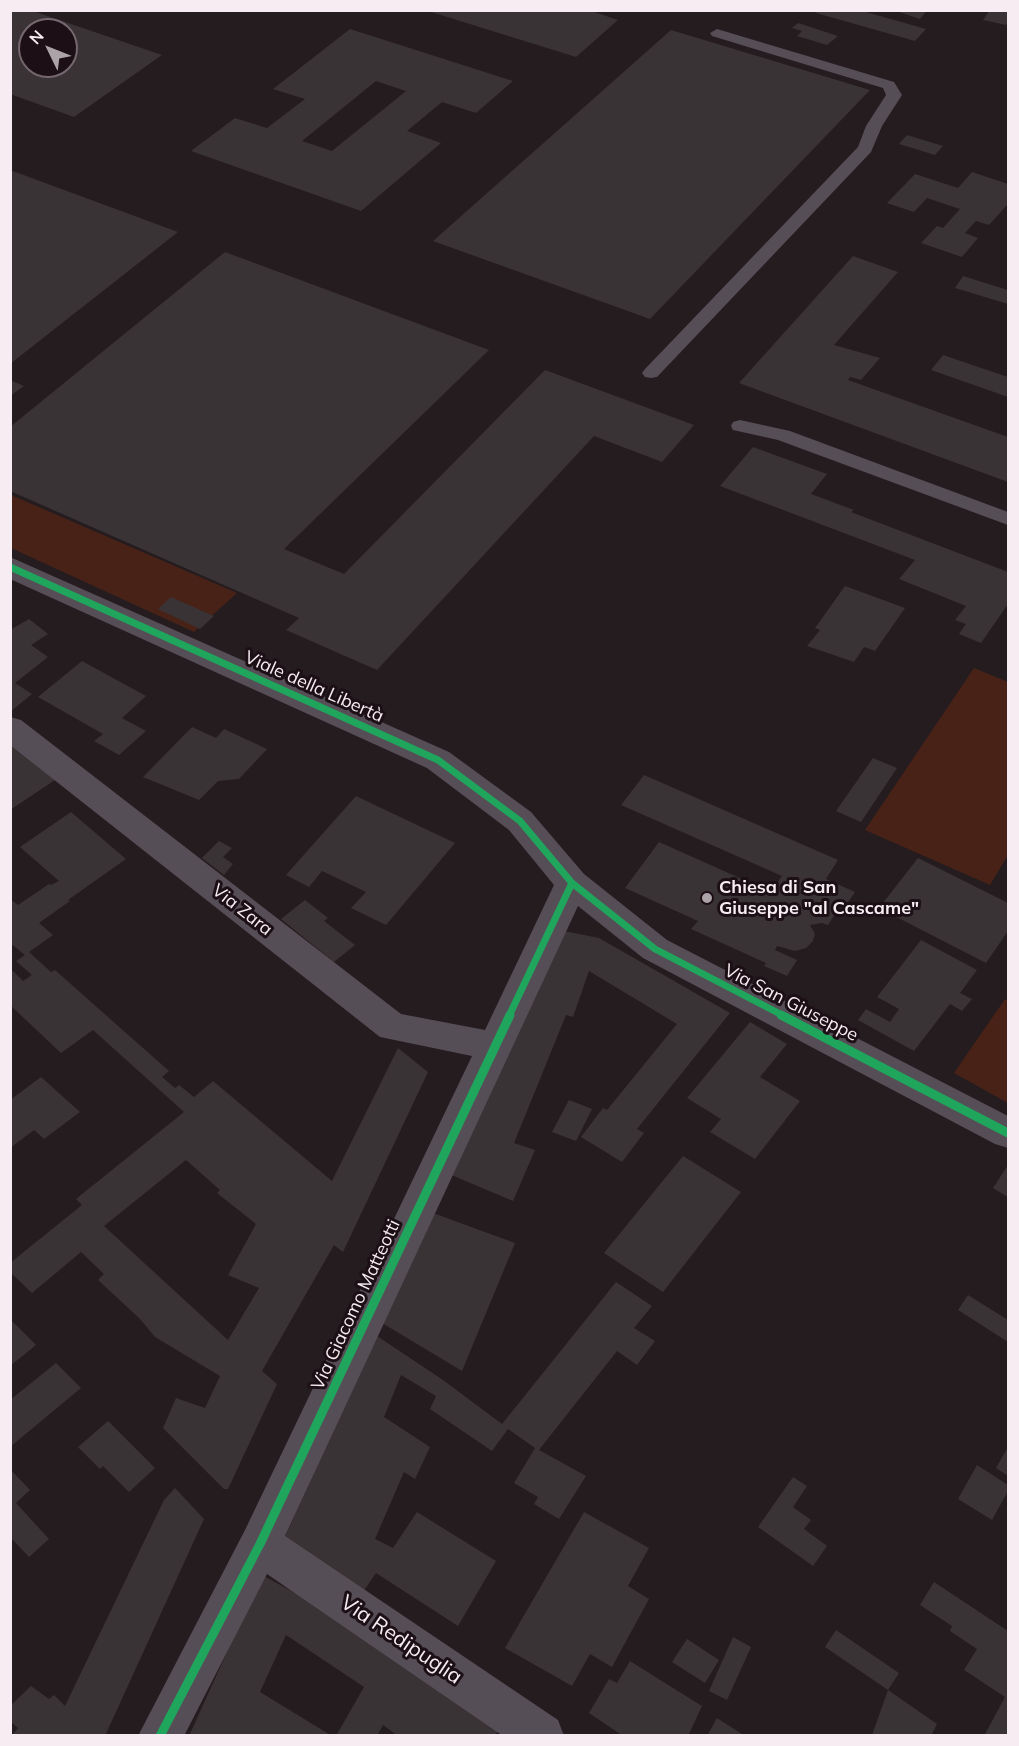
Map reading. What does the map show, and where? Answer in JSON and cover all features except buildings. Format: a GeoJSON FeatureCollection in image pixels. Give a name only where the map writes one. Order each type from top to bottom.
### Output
{"type":"FeatureCollection","features":[{"type":"Feature","properties":{"kind":"street","name":"Viale della Libertà"},"geometry":{"type":"LineString","coordinates":[[10,567],[438,760],[520,821],[572,883]]}},
{"type":"Feature","properties":{"kind":"street","name":"Via Zara"},"geometry":{"type":"LineString","coordinates":[[10,728],[392,1027],[495,1046]]}},
{"type":"Feature","properties":{"kind":"street","name":"Via Giacomo Matteotti"},"geometry":{"type":"LineString","coordinates":[[160,1736],[260,1544],[572,883]]}},
{"type":"Feature","properties":{"kind":"street","name":"Via San Giuseppe"},"geometry":{"type":"LineString","coordinates":[[572,883],[656,950],[1008,1133]]}},
{"type":"Feature","properties":{"kind":"street","name":"Via Redipuglia"},"geometry":{"type":"LineString","coordinates":[[260,1544],[542,1736]]}},
{"type":"Feature","properties":{"kind":"lane"},"geometry":{"type":"LineString","coordinates":[[651,373],[865,149],[874,126],[894,95],[889,86],[717,33]]}},
{"type":"Feature","properties":{"kind":"lane"},"geometry":{"type":"LineString","coordinates":[[740,426],[783,435],[1008,519]]}},
{"type":"Feature","properties":{"kind":"shaded area"},"geometry":{"type":"Polygon","coordinates":[[[11,495],[237,593],[194,632],[11,548],[11,495]]]}},
{"type":"Feature","properties":{"kind":"shaded area"},"geometry":{"type":"Polygon","coordinates":[[[974,668],[1008,682],[1008,855],[990,885],[865,830],[974,668]]]}},
{"type":"Feature","properties":{"kind":"shaded area"},"geometry":{"type":"Polygon","coordinates":[[[1005,999],[1008,1001],[1008,1103],[954,1073],[1005,999]]]}},
{"type":"Feature","properties":{"kind":"cycle path"},"geometry":{"type":"LineString","coordinates":[[10,567],[438,760],[520,821],[572,883],[655,949],[1008,1133]]}},
{"type":"Feature","properties":{"kind":"cycle path"},"geometry":{"type":"LineString","coordinates":[[160,1736],[260,1544],[572,883]]}},
{"type":"Feature","properties":{"kind":"place","name":"Chiesa di San Giuseppe \"al Cascame\""},"geometry":{"type":"Point","coordinates":[707,898]}}]}
